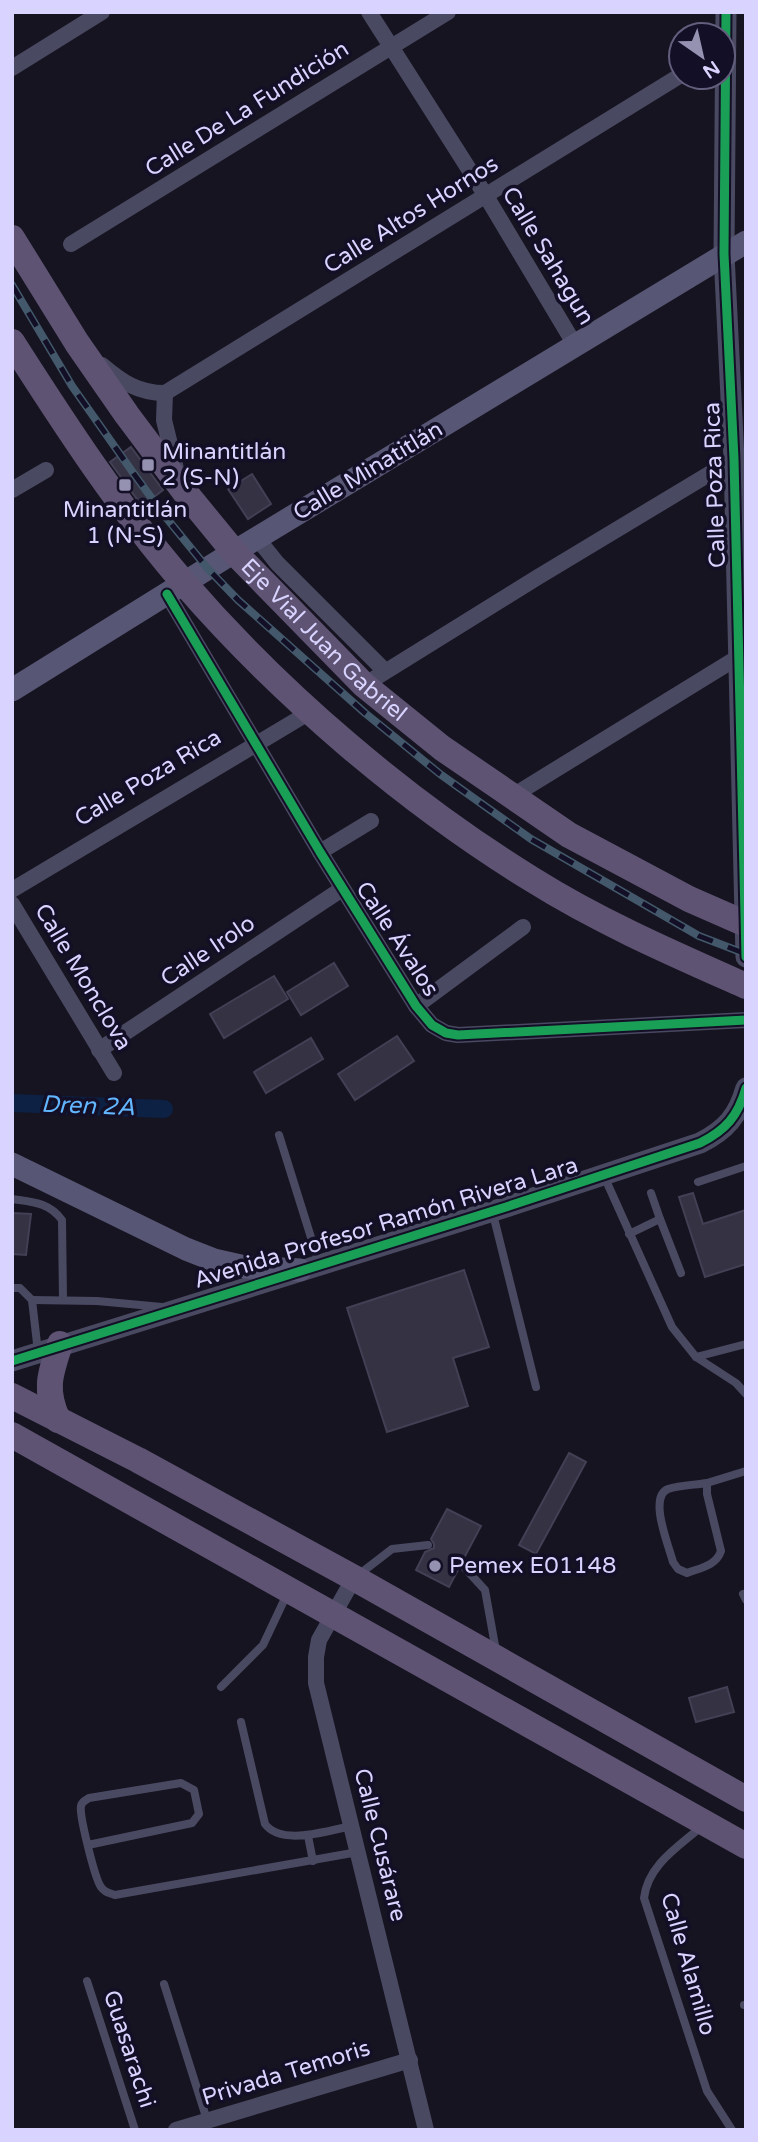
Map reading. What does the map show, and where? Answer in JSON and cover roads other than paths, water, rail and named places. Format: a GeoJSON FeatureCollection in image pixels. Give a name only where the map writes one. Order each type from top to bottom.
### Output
{"type":"FeatureCollection","features":[{"type":"Feature","properties":{"kind":"main road"},"geometry":{"type":"LineString","coordinates":[[724,254],[746,234]]}},
{"type":"Feature","properties":{"kind":"main road","name":"Eje Vial Juan Gabriel"},"geometry":{"type":"LineString","coordinates":[[12,238],[127,415],[234,552],[374,678],[442,748],[569,835],[689,899],[745,924]]}},
{"type":"Feature","properties":{"kind":"main road"},"geometry":{"type":"LineString","coordinates":[[724,254],[746,242]]}},
{"type":"Feature","properties":{"kind":"main road","name":"Calle Minatitlán"},"geometry":{"type":"LineString","coordinates":[[12,690],[724,254]]}},
{"type":"Feature","properties":{"kind":"main road"},"geometry":{"type":"LineString","coordinates":[[12,342],[175,588],[310,712],[400,787],[480,846],[535,881],[656,946],[746,986]]}},
{"type":"Feature","properties":{"kind":"main road"},"geometry":{"type":"LineString","coordinates":[[12,1164],[214,1260],[245,1267],[310,1267]]}},
{"type":"Feature","properties":{"kind":"main road"},"geometry":{"type":"LineString","coordinates":[[49,1348],[50,1402],[58,1420]]}},
{"type":"Feature","properties":{"kind":"main road"},"geometry":{"type":"LineString","coordinates":[[12,1396],[138,1460],[354,1578],[746,1799]]}},
{"type":"Feature","properties":{"kind":"main road"},"geometry":{"type":"LineString","coordinates":[[12,1434],[746,1846]]}},
{"type":"Feature","properties":{"kind":"street"},"geometry":{"type":"LineString","coordinates":[[12,68],[102,12]]}},
{"type":"Feature","properties":{"kind":"street","name":"Calle Sahagun"},"geometry":{"type":"LineString","coordinates":[[369,12],[486,196],[575,345]]}},
{"type":"Feature","properties":{"kind":"street","name":"Calle De La Fundición"},"geometry":{"type":"LineString","coordinates":[[71,244],[448,12]]}},
{"type":"Feature","properties":{"kind":"street","name":"Calle Altos Hornos"},"geometry":{"type":"LineString","coordinates":[[165,393],[667,84]]}},
{"type":"Feature","properties":{"kind":"street","name":"Calle Poza Rica"},"geometry":{"type":"LineString","coordinates":[[725,91],[724,254],[734,459],[746,957]]}},
{"type":"Feature","properties":{"kind":"street"},"geometry":{"type":"LineString","coordinates":[[78,343],[133,388],[148,393],[165,393],[164,420],[167,439],[184,491]]}},
{"type":"Feature","properties":{"kind":"street","name":"Calle Poza Rica"},"geometry":{"type":"LineString","coordinates":[[374,678],[734,459]]}},
{"type":"Feature","properties":{"kind":"street"},"geometry":{"type":"LineString","coordinates":[[12,490],[46,470]]}},
{"type":"Feature","properties":{"kind":"street"},"geometry":{"type":"LineString","coordinates":[[257,538],[374,678]]}},
{"type":"Feature","properties":{"kind":"street","name":"Calle Ávalos"},"geometry":{"type":"LineString","coordinates":[[175,588],[256,744],[342,889],[416,1006],[432,1025],[446,1033],[458,1035],[746,1020]]}},
{"type":"Feature","properties":{"kind":"street"},"geometry":{"type":"LineString","coordinates":[[511,797],[740,656]]}},
{"type":"Feature","properties":{"kind":"street","name":"Calle Poza Rica"},"geometry":{"type":"LineString","coordinates":[[12,890],[310,712]]}},
{"type":"Feature","properties":{"kind":"street"},"geometry":{"type":"LineString","coordinates":[[320,852],[371,821]]}},
{"type":"Feature","properties":{"kind":"street","name":"Calle Irolo"},"geometry":{"type":"LineString","coordinates":[[99,1050],[342,889]]}},
{"type":"Feature","properties":{"kind":"street","name":"Calle Monclova"},"geometry":{"type":"LineString","coordinates":[[12,904],[114,1073]]}},
{"type":"Feature","properties":{"kind":"street"},"geometry":{"type":"LineString","coordinates":[[416,1006],[523,927]]}},
{"type":"Feature","properties":{"kind":"street","name":"Avenida Profesor Ramón Rivera Lara"},"geometry":{"type":"LineString","coordinates":[[12,1361],[700,1143],[733,1119],[746,1088]]}},
{"type":"Feature","properties":{"kind":"street","name":"Calle Cusárare"},"geometry":{"type":"LineString","coordinates":[[354,1578],[319,1640],[316,1683],[426,2130]]}},
{"type":"Feature","properties":{"kind":"street","name":"Privada Temoris"},"geometry":{"type":"LineString","coordinates":[[176,2130],[410,2060]]}},
{"type":"Feature","properties":{"kind":"lane"},"geometry":{"type":"LineString","coordinates":[[279,1135],[310,1267]]}},
{"type":"Feature","properties":{"kind":"lane"},"geometry":{"type":"LineString","coordinates":[[698,1182],[746,1166]]}},
{"type":"Feature","properties":{"kind":"lane"},"geometry":{"type":"LineString","coordinates":[[604,1175],[672,1328],[696,1357],[736,1383],[746,1394]]}},
{"type":"Feature","properties":{"kind":"lane"},"geometry":{"type":"LineString","coordinates":[[651,1193],[681,1273]]}},
{"type":"Feature","properties":{"kind":"lane"},"geometry":{"type":"LineString","coordinates":[[12,1199],[44,1204],[62,1220],[64,1300]]}},
{"type":"Feature","properties":{"kind":"lane"},"geometry":{"type":"LineString","coordinates":[[492,1211],[536,1387]]}},
{"type":"Feature","properties":{"kind":"lane"},"geometry":{"type":"LineString","coordinates":[[629,1234],[660,1219]]}},
{"type":"Feature","properties":{"kind":"lane"},"geometry":{"type":"LineString","coordinates":[[12,1288],[20,1288],[32,1300],[49,1348]]}},
{"type":"Feature","properties":{"kind":"lane"},"geometry":{"type":"LineString","coordinates":[[32,1300],[176,1308]]}},
{"type":"Feature","properties":{"kind":"lane"},"geometry":{"type":"LineString","coordinates":[[696,1357],[746,1344]]}},
{"type":"Feature","properties":{"kind":"lane"},"geometry":{"type":"LineString","coordinates":[[707,1483],[707,1494],[721,1551],[718,1559],[711,1564],[687,1573],[678,1569],[673,1562],[657,1505],[661,1495],[667,1490],[707,1483],[746,1471]]}},
{"type":"Feature","properties":{"kind":"lane"},"geometry":{"type":"LineString","coordinates":[[354,1578],[392,1549],[428,1545]]}},
{"type":"Feature","properties":{"kind":"lane"},"geometry":{"type":"LineString","coordinates":[[461,1563],[485,1590],[498,1661]]}},
{"type":"Feature","properties":{"kind":"lane"},"geometry":{"type":"LineString","coordinates":[[221,1687],[263,1645],[289,1590]]}},
{"type":"Feature","properties":{"kind":"lane"},"geometry":{"type":"LineString","coordinates":[[241,1722],[265,1824],[275,1833],[308,1836],[352,1826]]}},
{"type":"Feature","properties":{"kind":"lane"},"geometry":{"type":"LineString","coordinates":[[88,1845],[192,1823],[199,1814],[194,1790],[181,1783],[89,1798],[80,1807],[88,1845],[95,1878],[103,1891],[115,1895],[358,1852]]}},
{"type":"Feature","properties":{"kind":"lane","name":"Calle Alamillo"},"geometry":{"type":"LineString","coordinates":[[705,1824],[657,1866],[649,1877],[644,1898],[707,2091],[732,2130]]}},
{"type":"Feature","properties":{"kind":"lane"},"geometry":{"type":"LineString","coordinates":[[308,1836],[313,1861]]}},
{"type":"Feature","properties":{"kind":"lane","name":"Guasarachi"},"geometry":{"type":"LineString","coordinates":[[87,1981],[135,2130]]}},
{"type":"Feature","properties":{"kind":"lane"},"geometry":{"type":"LineString","coordinates":[[164,1984],[207,2120]]}},
{"type":"Feature","properties":{"kind":"waterway","name":"Dren 2A"},"geometry":{"type":"LineString","coordinates":[[12,1103],[164,1109]]}},
{"type":"Feature","properties":{"kind":"railway"},"geometry":{"type":"LineString","coordinates":[[12,285],[72,386],[134,474],[208,569],[238,600],[365,713],[440,774],[531,839],[699,936],[746,954]]}},
{"type":"Feature","properties":{"kind":"place","name":"Minantitlán 2 (S-N)"},"geometry":{"type":"Point","coordinates":[148,465]}},
{"type":"Feature","properties":{"kind":"place","name":"Minantitlán 1 (N-S)"},"geometry":{"type":"Point","coordinates":[125,485]}},
{"type":"Feature","properties":{"kind":"place","name":"Pemex E01148"},"geometry":{"type":"Point","coordinates":[435,1566]}}]}
